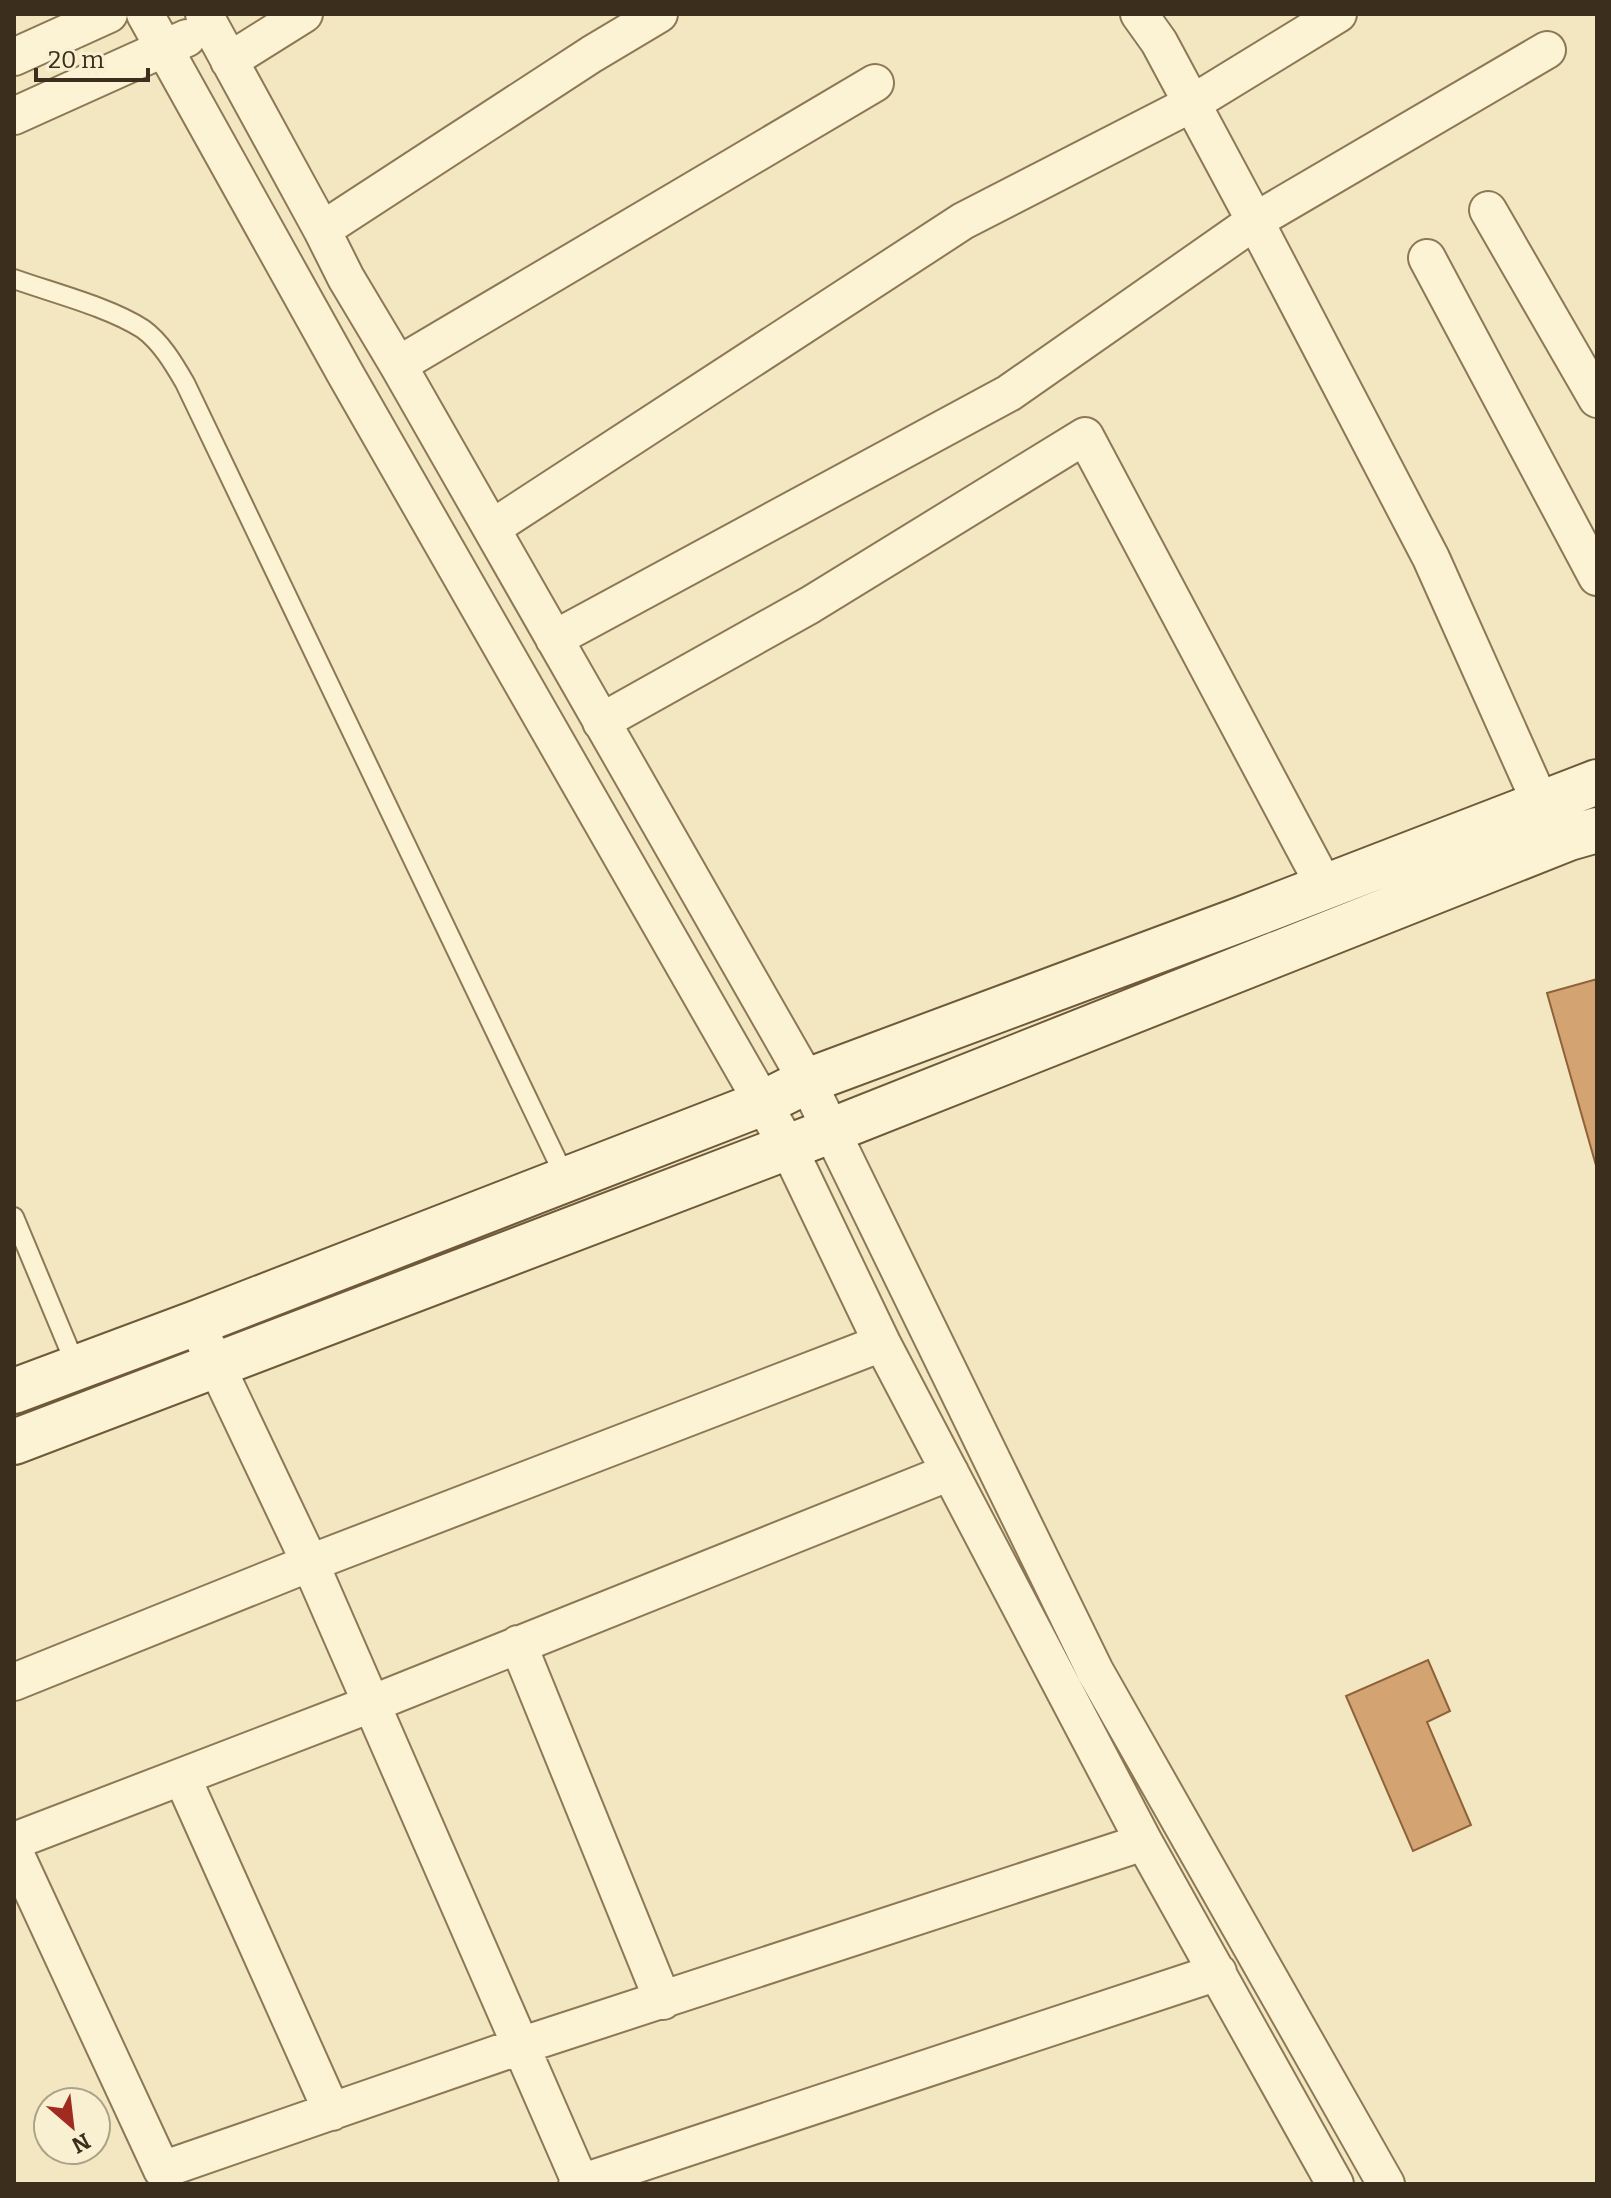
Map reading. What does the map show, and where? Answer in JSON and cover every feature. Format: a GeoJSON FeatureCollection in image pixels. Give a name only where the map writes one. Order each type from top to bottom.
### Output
{"type":"FeatureCollection","features":[{"type":"Feature","properties":{"kind":"street"},"geometry":{"type":"LineString","coordinates":[[14,57],[109,14]]}},
{"type":"Feature","properties":{"kind":"street"},"geometry":{"type":"LineString","coordinates":[[145,14],[346,375],[788,1147],[882,1343],[1144,1842],[1335,2184]]}},
{"type":"Feature","properties":{"kind":"street"},"geometry":{"type":"LineString","coordinates":[[229,61],[304,14]]}},
{"type":"Feature","properties":{"kind":"street"},"geometry":{"type":"LineString","coordinates":[[322,230],[592,54],[659,14]]}},
{"type":"Feature","properties":{"kind":"street"},"geometry":{"type":"LineString","coordinates":[[492,528],[963,221],[1191,104],[1338,14]]}},
{"type":"Feature","properties":{"kind":"street"},"geometry":{"type":"LineString","coordinates":[[1154,19],[1191,104],[1431,558],[1541,804]]}},
{"type":"Feature","properties":{"kind":"street"},"geometry":{"type":"LineString","coordinates":[[14,116],[165,47],[207,21],[346,278],[807,1081],[1095,1671],[1386,2184]]}},
{"type":"Feature","properties":{"kind":"street"},"geometry":{"type":"LineString","coordinates":[[554,639],[1009,393],[1255,221],[1547,50]]}},
{"type":"Feature","properties":{"kind":"street"},"geometry":{"type":"LineString","coordinates":[[398,365],[875,83]]}},
{"type":"Feature","properties":{"kind":"street"},"geometry":{"type":"LineString","coordinates":[[1488,210],[1597,399]]}},
{"type":"Feature","properties":{"kind":"street"},"geometry":{"type":"LineString","coordinates":[[1427,258],[1597,577]]}},
{"type":"Feature","properties":{"kind":"street"},"geometry":{"type":"LineString","coordinates":[[601,722],[810,605],[1085,436],[1325,887]]}},
{"type":"Feature","properties":{"kind":"street"},"geometry":{"type":"LineString","coordinates":[[14,1391],[763,1103],[807,1081],[1597,782]]}},
{"type":"Feature","properties":{"kind":"street"},"geometry":{"type":"LineString","coordinates":[[14,1442],[830,1131],[1554,844],[1597,830]]}},
{"type":"Feature","properties":{"kind":"street"},"geometry":{"type":"LineString","coordinates":[[196,1323],[310,1563],[579,2184],[1218,1972]]}},
{"type":"Feature","properties":{"kind":"street"},"geometry":{"type":"LineString","coordinates":[[14,1682],[310,1563],[882,1343]]}},
{"type":"Feature","properties":{"kind":"street"},"geometry":{"type":"LineString","coordinates":[[14,1841],[371,1704],[950,1472]]}},
{"type":"Feature","properties":{"kind":"street"},"geometry":{"type":"LineString","coordinates":[[518,1644],[663,2001]]}},
{"type":"Feature","properties":{"kind":"street"},"geometry":{"type":"LineString","coordinates":[[182,1777],[332,2112]]}},
{"type":"Feature","properties":{"kind":"street"},"geometry":{"type":"LineString","coordinates":[[14,1851],[162,2170],[520,2046],[1144,1842]]}},
{"type":"Feature","properties":{"kind":"lane"},"geometry":{"type":"LineString","coordinates":[[14,279],[113,315],[144,330],[169,356],[185,383],[566,1179]]}},
{"type":"Feature","properties":{"kind":"lane"},"geometry":{"type":"LineString","coordinates":[[14,1217],[77,1368]]}},
{"type":"Feature","properties":{"kind":"building"},"geometry":{"type":"Polygon","coordinates":[[[1597,979],[1597,1169],[1547,993],[1597,979]]]}},
{"type":"Feature","properties":{"kind":"building"},"geometry":{"type":"Polygon","coordinates":[[[1428,1660],[1450,1711],[1427,1722],[1471,1825],[1413,1851],[1346,1696],[1428,1660]]]}}]}
